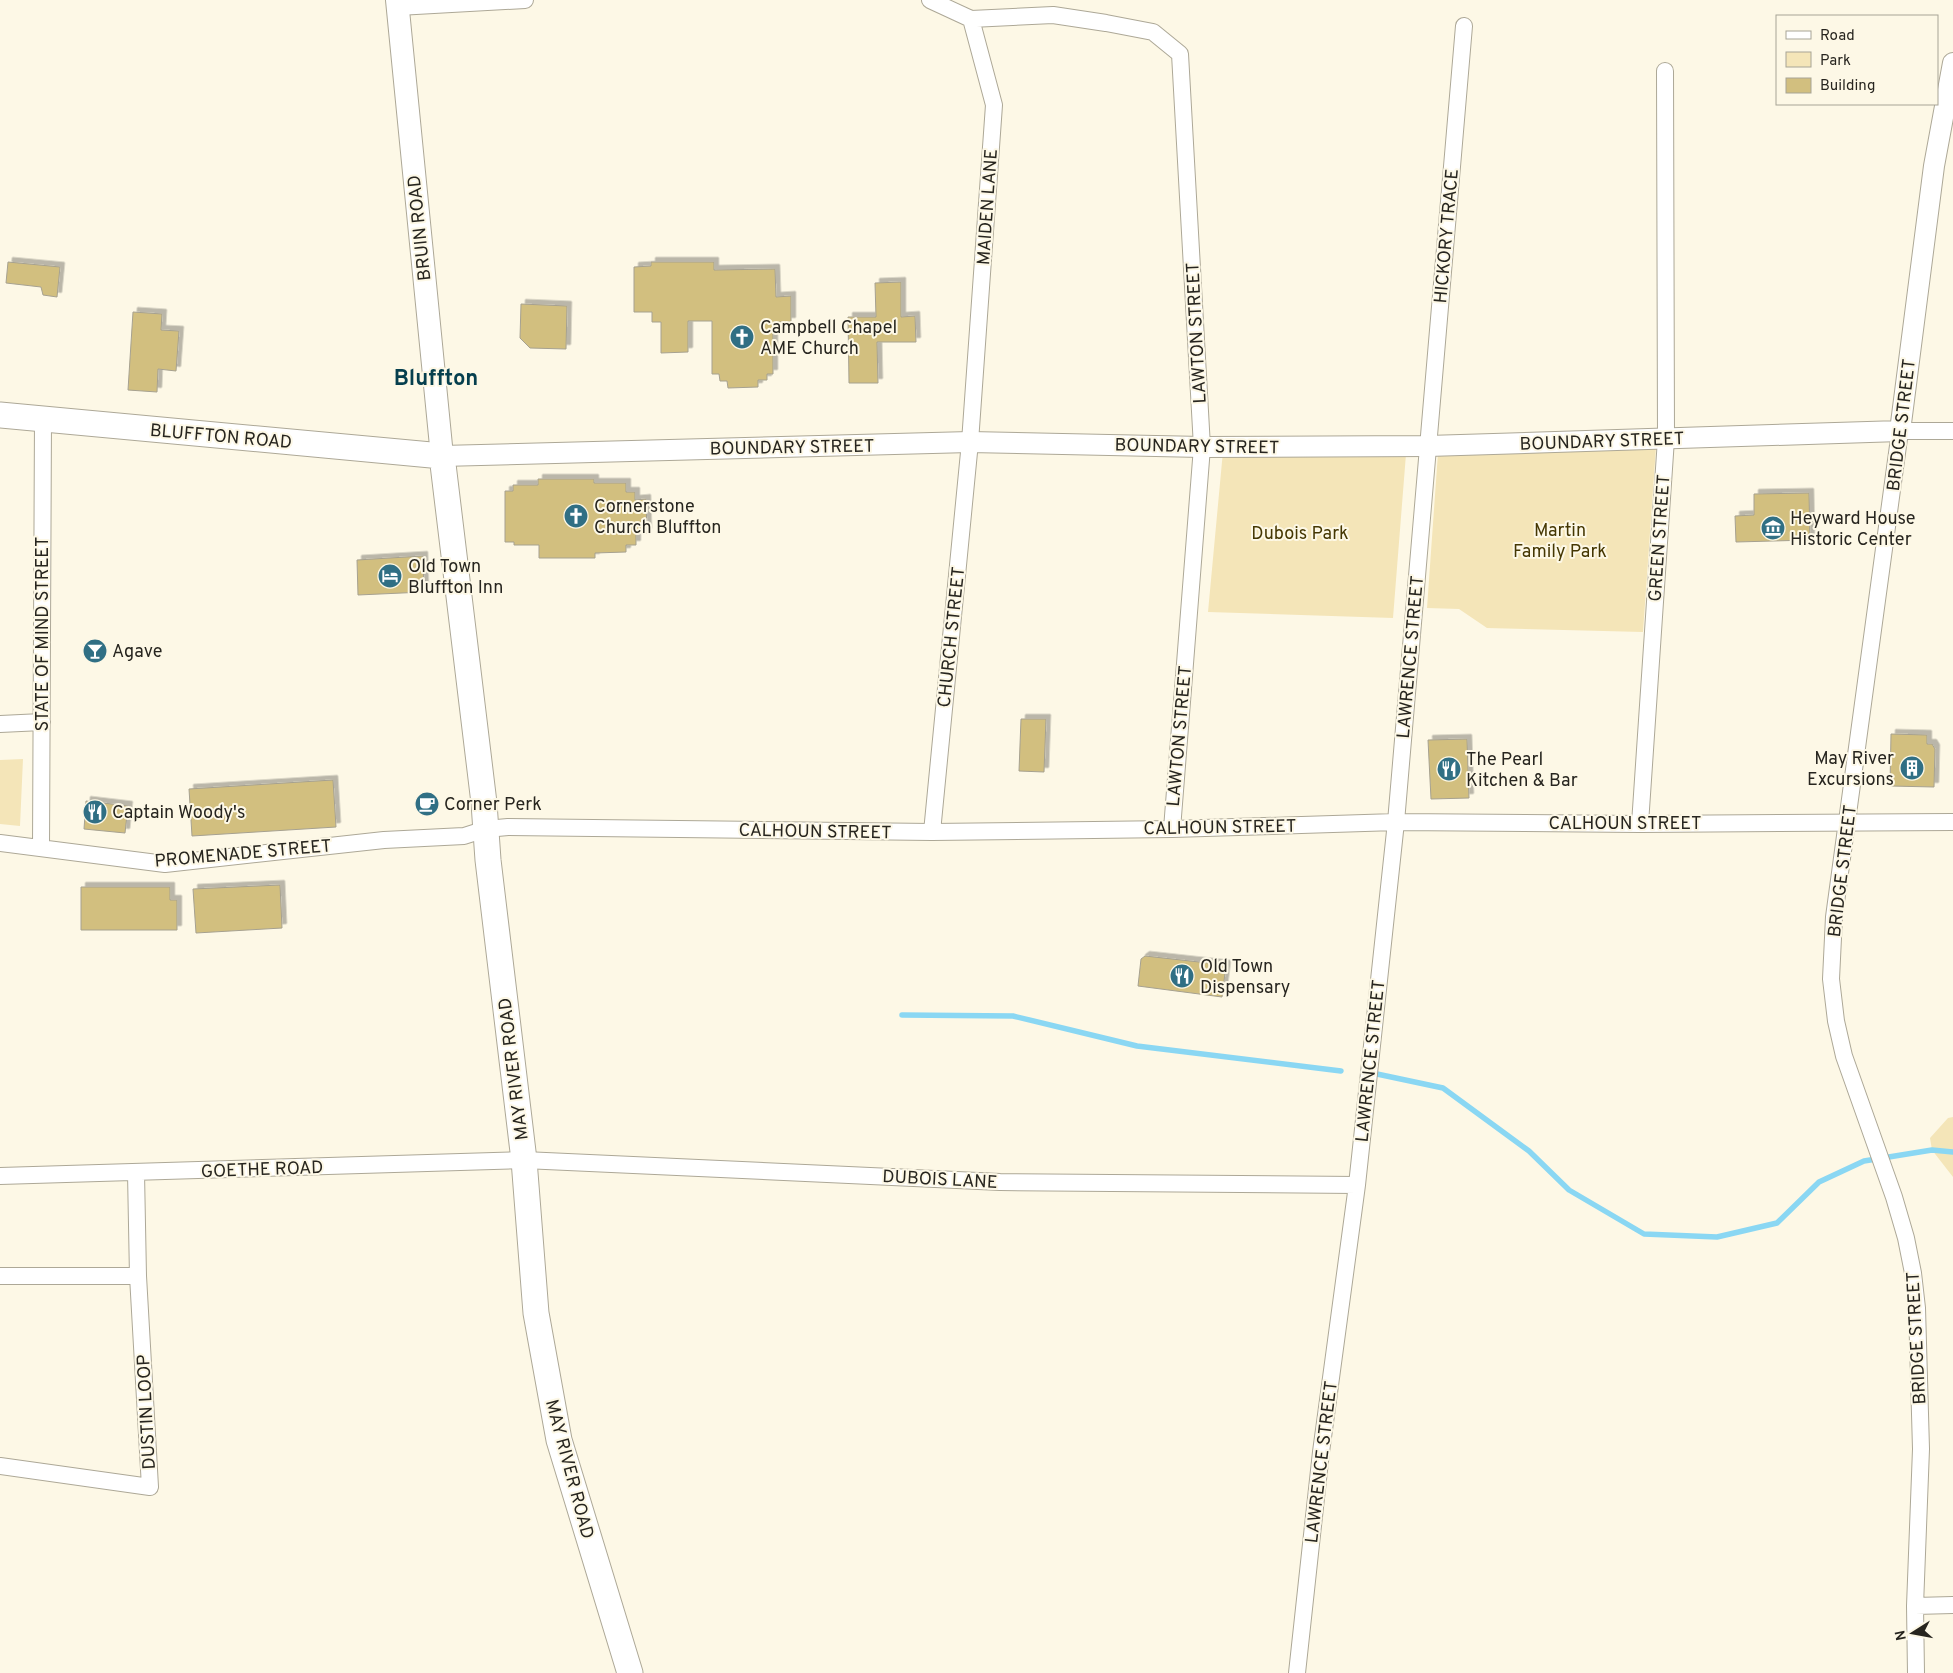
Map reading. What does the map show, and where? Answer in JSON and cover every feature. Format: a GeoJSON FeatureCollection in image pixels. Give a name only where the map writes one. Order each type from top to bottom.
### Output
{"type":"FeatureCollection","features":[{"type":"Feature","properties":{"kind":"main road","name":"BRUIN ROAD"},"geometry":{"type":"LineString","coordinates":[[398,4],[442,456]]}},
{"type":"Feature","properties":{"kind":"main road","name":"BLUFFTON ROAD"},"geometry":{"type":"LineString","coordinates":[[0,416],[442,456]]}},
{"type":"Feature","properties":{"kind":"main road","name":"MAY RIVER ROAD"},"geometry":{"type":"LineString","coordinates":[[442,456],[524,1160],[536,1313],[559,1440],[630,1673]]}},
{"type":"Feature","properties":{"kind":"street"},"geometry":{"type":"LineString","coordinates":[[398,4],[525,0]]}},
{"type":"Feature","properties":{"kind":"street"},"geometry":{"type":"LineString","coordinates":[[930,0],[971,19]]}},
{"type":"Feature","properties":{"kind":"street","name":"LAWTON STREET"},"geometry":{"type":"LineString","coordinates":[[971,19],[1053,15],[1106,22],[1153,32],[1180,54],[1202,448],[1172,829]]}},
{"type":"Feature","properties":{"kind":"street","name":"MAIDEN LANE"},"geometry":{"type":"LineString","coordinates":[[970,442],[994,105],[971,19]]}},
{"type":"Feature","properties":{"kind":"street","name":"HICKORY TRACE"},"geometry":{"type":"LineString","coordinates":[[1428,446],[1464,26]]}},
{"type":"Feature","properties":{"kind":"street","name":"BRIDGE STREET"},"geometry":{"type":"LineString","coordinates":[[1916,1673],[1915,1606],[1921,1450],[1917,1308],[1912,1264],[1894,1197],[1844,1056],[1836,1021],[1831,979],[1834,917],[1934,166],[1953,63]]}},
{"type":"Feature","properties":{"kind":"street","name":"GREEN STREET"},"geometry":{"type":"LineString","coordinates":[[1640,824],[1666,439],[1665,71]]}},
{"type":"Feature","properties":{"kind":"street","name":"STATE OF MIND STREET"},"geometry":{"type":"LineString","coordinates":[[42,848],[43,419]]}},
{"type":"Feature","properties":{"kind":"street","name":"BOUNDARY STREET"},"geometry":{"type":"LineString","coordinates":[[442,456],[970,442],[1202,448],[1428,446],[1953,430]]}},
{"type":"Feature","properties":{"kind":"street","name":"CHURCH STREET"},"geometry":{"type":"LineString","coordinates":[[932,832],[970,442]]}},
{"type":"Feature","properties":{"kind":"street","name":"LAWRENCE STREET"},"geometry":{"type":"LineString","coordinates":[[1297,1673],[1321,1452],[1357,1185],[1396,822],[1428,446]]}},
{"type":"Feature","properties":{"kind":"street"},"geometry":{"type":"LineString","coordinates":[[0,724],[42,722]]}},
{"type":"Feature","properties":{"kind":"street","name":"CALHOUN STREET"},"geometry":{"type":"LineString","coordinates":[[486,829],[508,827],[932,832],[1172,829],[1396,822],[1640,824],[1848,821],[1953,822]]}},
{"type":"Feature","properties":{"kind":"street","name":"PROMENADE STREET"},"geometry":{"type":"LineString","coordinates":[[0,843],[165,864],[384,840],[464,836],[486,829]]}},
{"type":"Feature","properties":{"kind":"street","name":"DUBOIS LANE"},"geometry":{"type":"LineString","coordinates":[[524,1160],[1000,1182],[1357,1185]]}},
{"type":"Feature","properties":{"kind":"street","name":"GOETHE ROAD"},"geometry":{"type":"LineString","coordinates":[[0,1176],[524,1160]]}},
{"type":"Feature","properties":{"kind":"street","name":"DUSTIN LOOP"},"geometry":{"type":"LineString","coordinates":[[0,1466],[150,1488],[138,1276],[136,1173]]}},
{"type":"Feature","properties":{"kind":"street"},"geometry":{"type":"LineString","coordinates":[[0,1276],[138,1276]]}},
{"type":"Feature","properties":{"kind":"street"},"geometry":{"type":"LineString","coordinates":[[1915,1606],[1953,1605]]}},
{"type":"Feature","properties":{"kind":"green space","name":"Martin Family Park"},"geometry":{"type":"Polygon","coordinates":[[[1656,447],[1643,632],[1487,628],[1459,609],[1427,608],[1438,453],[1656,447]]]}},
{"type":"Feature","properties":{"kind":"green space","name":"Dubois Park"},"geometry":{"type":"Polygon","coordinates":[[[1223,451],[1406,454],[1393,618],[1208,612],[1223,451]]]}},
{"type":"Feature","properties":{"kind":"green space"},"geometry":{"type":"Polygon","coordinates":[[[23,759],[20,826],[0,824],[0,760],[23,759]]]}},
{"type":"Feature","properties":{"kind":"green space"},"geometry":{"type":"Polygon","coordinates":[[[1953,1117],[1953,1177],[1932,1150],[1930,1138],[1948,1118],[1953,1117]]]}},
{"type":"Feature","properties":{"kind":"building"},"geometry":{"type":"Polygon","coordinates":[[[8,262],[60,267],[57,297],[43,295],[41,287],[6,283],[8,262]]]}},
{"type":"Feature","properties":{"kind":"building","name":"Campbell Chapel AME Church"},"geometry":{"type":"Polygon","coordinates":[[[651,262],[714,262],[714,270],[775,269],[776,297],[791,296],[791,322],[773,322],[773,374],[767,374],[767,380],[758,380],[758,387],[728,388],[727,381],[720,381],[719,374],[712,374],[712,321],[688,321],[688,352],[661,353],[661,322],[652,322],[652,312],[634,312],[634,267],[651,266],[651,262]]]}},
{"type":"Feature","properties":{"kind":"building"},"geometry":{"type":"Polygon","coordinates":[[[901,282],[901,317],[915,316],[916,342],[877,342],[878,383],[849,383],[848,317],[876,317],[875,283],[901,282]]]}},
{"type":"Feature","properties":{"kind":"building"},"geometry":{"type":"Polygon","coordinates":[[[521,304],[567,306],[566,349],[530,348],[520,338],[521,304]]]}},
{"type":"Feature","properties":{"kind":"building"},"geometry":{"type":"Polygon","coordinates":[[[133,312],[162,314],[161,330],[179,331],[176,371],[158,369],[157,392],[128,390],[133,312]]]}},
{"type":"Feature","properties":{"kind":"building","name":"Cornerstone Church Bluffton"},"geometry":{"type":"Polygon","coordinates":[[[538,479],[594,479],[594,483],[626,483],[626,492],[635,492],[635,500],[646,499],[647,533],[636,533],[636,545],[626,545],[626,552],[595,553],[595,558],[539,558],[539,545],[514,545],[514,542],[505,542],[505,491],[513,491],[513,485],[538,485],[538,479]]]}},
{"type":"Feature","properties":{"kind":"building","name":"Heyward House Historic Center"},"geometry":{"type":"Polygon","coordinates":[[[1809,493],[1810,540],[1736,542],[1735,516],[1754,515],[1754,494],[1809,493]]]}},
{"type":"Feature","properties":{"kind":"building","name":"Old Town Bluffton Inn"},"geometry":{"type":"Polygon","coordinates":[[[423,556],[424,592],[358,595],[357,560],[423,556]]]}},
{"type":"Feature","properties":{"kind":"building"},"geometry":{"type":"Polygon","coordinates":[[[1021,719],[1046,719],[1044,772],[1019,771],[1021,719]]]}},
{"type":"Feature","properties":{"kind":"building","name":"May River Excursions"},"geometry":{"type":"Polygon","coordinates":[[[1891,734],[1927,735],[1927,744],[1932,744],[1935,749],[1934,787],[1890,786],[1891,734]]]}},
{"type":"Feature","properties":{"kind":"building","name":"The Pearl Kitchen & Bar"},"geometry":{"type":"Polygon","coordinates":[[[1467,739],[1469,798],[1431,799],[1428,740],[1467,739]]]}},
{"type":"Feature","properties":{"kind":"building"},"geometry":{"type":"Polygon","coordinates":[[[333,780],[336,827],[192,836],[189,789],[333,780]]]}},
{"type":"Feature","properties":{"kind":"building"},"geometry":{"type":"Polygon","coordinates":[[[86,801],[128,806],[125,833],[84,829],[86,801]]]}},
{"type":"Feature","properties":{"kind":"building"},"geometry":{"type":"Polygon","coordinates":[[[280,885],[282,928],[196,933],[193,889],[280,885]]]}},
{"type":"Feature","properties":{"kind":"building"},"geometry":{"type":"Polygon","coordinates":[[[81,887],[170,887],[170,900],[177,900],[177,930],[81,930],[81,887]]]}},
{"type":"Feature","properties":{"kind":"building","name":"Old Town Dispensary"},"geometry":{"type":"Polygon","coordinates":[[[1145,956],[1226,965],[1222,997],[1138,986],[1141,959],[1145,956]]]}},
{"type":"Feature","properties":{"kind":"waterway"},"geometry":{"type":"LineString","coordinates":[[902,1015],[1013,1016],[1137,1046],[1341,1071]]}},
{"type":"Feature","properties":{"kind":"waterway"},"geometry":{"type":"LineString","coordinates":[[1377,1074],[1443,1088],[1529,1151],[1569,1190],[1644,1234],[1717,1237],[1777,1223],[1819,1182],[1864,1161],[1932,1150],[1953,1152]]}},
{"type":"Feature","properties":{"kind":"place","name":"Campbell Chapel AME Church"},"geometry":{"type":"Point","coordinates":[742,337]}},
{"type":"Feature","properties":{"kind":"place","name":"Cornerstone Church Bluffton"},"geometry":{"type":"Point","coordinates":[576,516]}},
{"type":"Feature","properties":{"kind":"place","name":"Heyward House Historic Center"},"geometry":{"type":"Point","coordinates":[1773,528]}},
{"type":"Feature","properties":{"kind":"place","name":"Old Town Bluffton Inn"},"geometry":{"type":"Point","coordinates":[390,576]}},
{"type":"Feature","properties":{"kind":"place","name":"Agave"},"geometry":{"type":"Point","coordinates":[95,651]}},
{"type":"Feature","properties":{"kind":"place","name":"May River Excursions"},"geometry":{"type":"Point","coordinates":[1912,768]}},
{"type":"Feature","properties":{"kind":"place","name":"The Pearl Kitchen & Bar"},"geometry":{"type":"Point","coordinates":[1449,769]}},
{"type":"Feature","properties":{"kind":"place","name":"Corner Perk"},"geometry":{"type":"Point","coordinates":[427,804]}},
{"type":"Feature","properties":{"kind":"place","name":"Captain Woody's"},"geometry":{"type":"Point","coordinates":[95,812]}},
{"type":"Feature","properties":{"kind":"place","name":"Old Town Dispensary"},"geometry":{"type":"Point","coordinates":[1182,976]}},
{"type":"Feature","properties":{"kind":"district","name":"Bluffton"},"geometry":{"type":"Point","coordinates":[436,377]}}]}
